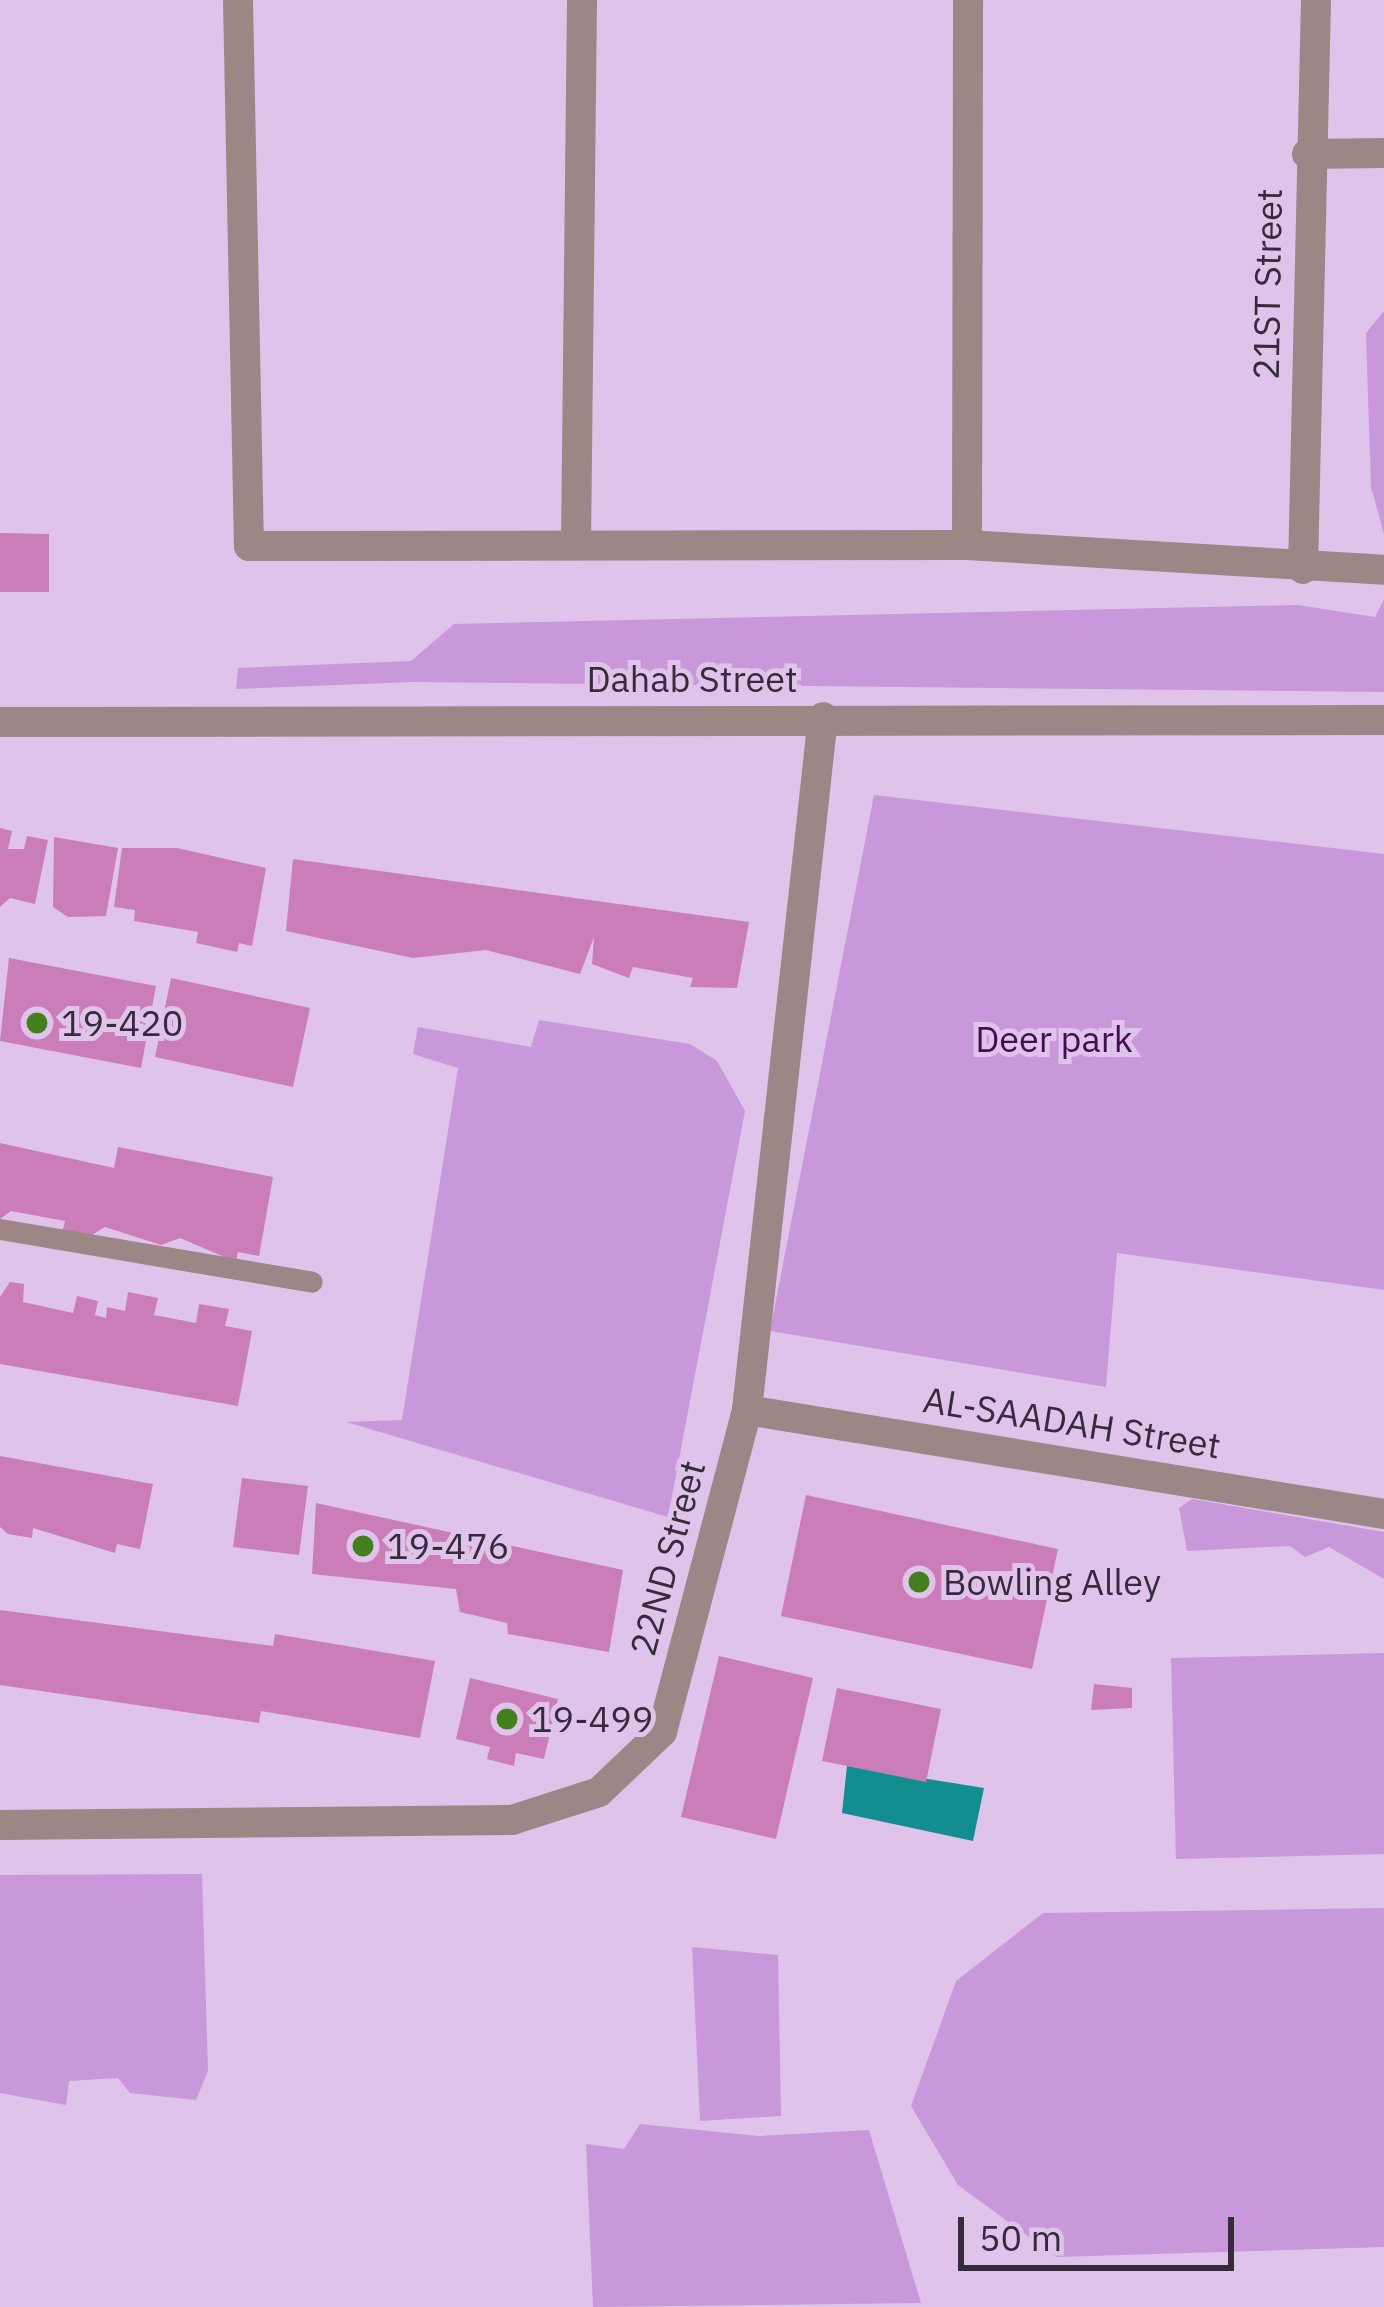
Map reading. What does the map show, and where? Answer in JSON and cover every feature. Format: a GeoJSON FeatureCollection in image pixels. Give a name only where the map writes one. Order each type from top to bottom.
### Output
{"type":"FeatureCollection","features":[{"type":"Feature","properties":{"kind":"street"},"geometry":{"type":"LineString","coordinates":[[238,0],[249,546],[967,545],[1304,569],[1384,570]]}},
{"type":"Feature","properties":{"kind":"street"},"geometry":{"type":"LineString","coordinates":[[576,545],[582,0]]}},
{"type":"Feature","properties":{"kind":"street"},"geometry":{"type":"LineString","coordinates":[[967,545],[968,0]]}},
{"type":"Feature","properties":{"kind":"street","name":"21ST Street"},"geometry":{"type":"LineString","coordinates":[[1304,569],[1307,154],[1316,0]]}},
{"type":"Feature","properties":{"kind":"street"},"geometry":{"type":"LineString","coordinates":[[1307,154],[1384,153]]}},
{"type":"Feature","properties":{"kind":"street","name":"Dahab Street"},"geometry":{"type":"LineString","coordinates":[[0,722],[823,717],[1384,720]]}},
{"type":"Feature","properties":{"kind":"street","name":"22ND Street"},"geometry":{"type":"LineString","coordinates":[[0,1825],[512,1820],[599,1792],[662,1732],[747,1410],[823,717]]}},
{"type":"Feature","properties":{"kind":"street","name":"AL-SAADAH Street"},"geometry":{"type":"LineString","coordinates":[[747,1410],[1384,1514]]}},
{"type":"Feature","properties":{"kind":"lane"},"geometry":{"type":"LineString","coordinates":[[0,1228],[312,1282]]}},
{"type":"Feature","properties":{"kind":"green space"},"geometry":{"type":"Polygon","coordinates":[[[1384,311],[1384,534],[1371,487],[1366,333],[1384,311]]]}},
{"type":"Feature","properties":{"kind":"green space"},"geometry":{"type":"Polygon","coordinates":[[[1384,599],[1384,692],[411,682],[236,689],[238,668],[411,661],[454,624],[1298,605],[1375,617],[1384,599]]]}},
{"type":"Feature","properties":{"kind":"green space","name":"Deer park"},"geometry":{"type":"Polygon","coordinates":[[[874,795],[1384,854],[1384,1290],[1117,1253],[1106,1387],[770,1331],[874,795]]]}},
{"type":"Feature","properties":{"kind":"green space"},"geometry":{"type":"Polygon","coordinates":[[[539,1020],[690,1044],[717,1061],[745,1111],[668,1517],[346,1422],[402,1420],[458,1068],[413,1054],[418,1027],[531,1047],[539,1020]]]}},
{"type":"Feature","properties":{"kind":"green space"},"geometry":{"type":"Polygon","coordinates":[[[1192,1499],[1384,1532],[1384,1579],[1329,1547],[1305,1557],[1290,1546],[1187,1551],[1179,1508],[1192,1499]]]}},
{"type":"Feature","properties":{"kind":"green space"},"geometry":{"type":"Polygon","coordinates":[[[1384,1653],[1384,1854],[1176,1859],[1171,1658],[1384,1653]]]}},
{"type":"Feature","properties":{"kind":"green space"},"geometry":{"type":"Polygon","coordinates":[[[202,1874],[208,2071],[196,2100],[130,2093],[118,2078],[69,2081],[66,2105],[0,2093],[0,1875],[202,1874]]]}},
{"type":"Feature","properties":{"kind":"green space"},"geometry":{"type":"Polygon","coordinates":[[[1384,1908],[1384,2247],[1056,2257],[958,2185],[911,2106],[956,1981],[1043,1913],[1384,1908]]]}},
{"type":"Feature","properties":{"kind":"green space"},"geometry":{"type":"Polygon","coordinates":[[[692,1947],[778,1955],[781,2116],[700,2121],[692,1947]]]}},
{"type":"Feature","properties":{"kind":"green space"},"geometry":{"type":"Polygon","coordinates":[[[640,2124],[758,2136],[869,2130],[921,2303],[593,2307],[586,2144],[624,2149],[640,2124]]]}},
{"type":"Feature","properties":{"kind":"shaded area"},"geometry":{"type":"Polygon","coordinates":[[[847,1766],[984,1788],[973,1841],[842,1813],[847,1766]]]}},
{"type":"Feature","properties":{"kind":"building"},"geometry":{"type":"Polygon","coordinates":[[[0,533],[49,534],[49,592],[0,592],[0,533]]]}},
{"type":"Feature","properties":{"kind":"building"},"geometry":{"type":"Polygon","coordinates":[[[0,828],[12,831],[8,849],[24,849],[27,836],[48,840],[35,904],[10,898],[0,907],[0,828]]]}},
{"type":"Feature","properties":{"kind":"building"},"geometry":{"type":"Polygon","coordinates":[[[54,837],[118,848],[106,916],[68,917],[53,907],[54,837]]]}},
{"type":"Feature","properties":{"kind":"building"},"geometry":{"type":"Polygon","coordinates":[[[122,848],[177,848],[266,868],[252,946],[239,943],[237,952],[196,943],[198,932],[134,921],[135,910],[114,907],[122,848]]]}},
{"type":"Feature","properties":{"kind":"building"},"geometry":{"type":"Polygon","coordinates":[[[293,859],[749,922],[737,988],[690,987],[693,978],[633,967],[629,978],[592,964],[594,937],[580,974],[486,950],[413,958],[286,931],[293,859]]]}},
{"type":"Feature","properties":{"kind":"building"},"geometry":{"type":"Polygon","coordinates":[[[9,958],[156,986],[141,1068],[0,1041],[9,958]]]}},
{"type":"Feature","properties":{"kind":"building"},"geometry":{"type":"Polygon","coordinates":[[[171,978],[310,1008],[293,1087],[155,1057],[171,978]]]}},
{"type":"Feature","properties":{"kind":"building"},"geometry":{"type":"Polygon","coordinates":[[[0,1143],[114,1168],[118,1147],[273,1177],[259,1256],[238,1252],[236,1262],[180,1238],[161,1245],[105,1227],[87,1238],[62,1233],[65,1221],[11,1211],[0,1219],[0,1143]]]}},
{"type":"Feature","properties":{"kind":"building"},"geometry":{"type":"Polygon","coordinates":[[[10,1282],[24,1284],[23,1302],[73,1313],[77,1296],[98,1301],[95,1315],[106,1318],[107,1307],[125,1311],[128,1292],[158,1298],[154,1315],[196,1323],[199,1304],[229,1309],[225,1326],[252,1331],[238,1406],[0,1364],[0,1297],[10,1282]]]}},
{"type":"Feature","properties":{"kind":"building"},"geometry":{"type":"Polygon","coordinates":[[[0,1456],[153,1484],[140,1549],[117,1544],[115,1553],[33,1528],[32,1538],[8,1534],[0,1527],[0,1456]]]}},
{"type":"Feature","properties":{"kind":"building"},"geometry":{"type":"Polygon","coordinates":[[[242,1478],[308,1486],[299,1555],[233,1547],[242,1478]]]}},
{"type":"Feature","properties":{"kind":"building","name":"Bowling Alley"},"geometry":{"type":"Polygon","coordinates":[[[806,1495],[1058,1549],[1032,1669],[781,1616],[806,1495]]]}},
{"type":"Feature","properties":{"kind":"building"},"geometry":{"type":"Polygon","coordinates":[[[316,1503],[623,1570],[609,1652],[508,1634],[507,1623],[460,1612],[456,1589],[312,1574],[316,1503]]]}},
{"type":"Feature","properties":{"kind":"building"},"geometry":{"type":"Polygon","coordinates":[[[0,1610],[273,1646],[275,1634],[435,1661],[420,1738],[261,1711],[259,1723],[0,1685],[0,1610]]]}},
{"type":"Feature","properties":{"kind":"building"},"geometry":{"type":"Polygon","coordinates":[[[719,1656],[813,1678],[776,1839],[681,1817],[719,1656]]]}},
{"type":"Feature","properties":{"kind":"building","name":"19-499"},"geometry":{"type":"Polygon","coordinates":[[[470,1678],[558,1699],[544,1759],[516,1753],[514,1766],[487,1759],[490,1747],[456,1739],[470,1678]]]}},
{"type":"Feature","properties":{"kind":"building"},"geometry":{"type":"Polygon","coordinates":[[[1094,1684],[1132,1688],[1132,1708],[1091,1710],[1094,1684]]]}},
{"type":"Feature","properties":{"kind":"building"},"geometry":{"type":"Polygon","coordinates":[[[837,1688],[941,1709],[926,1782],[822,1761],[837,1688]]]}},
{"type":"Feature","properties":{"kind":"place","name":"19-420"},"geometry":{"type":"Point","coordinates":[37,1023]}},
{"type":"Feature","properties":{"kind":"place","name":"19-476"},"geometry":{"type":"Point","coordinates":[363,1546]}},
{"type":"Feature","properties":{"kind":"place","name":"Bowling Alley"},"geometry":{"type":"Point","coordinates":[919,1582]}},
{"type":"Feature","properties":{"kind":"place","name":"19-499"},"geometry":{"type":"Point","coordinates":[507,1719]}}]}
